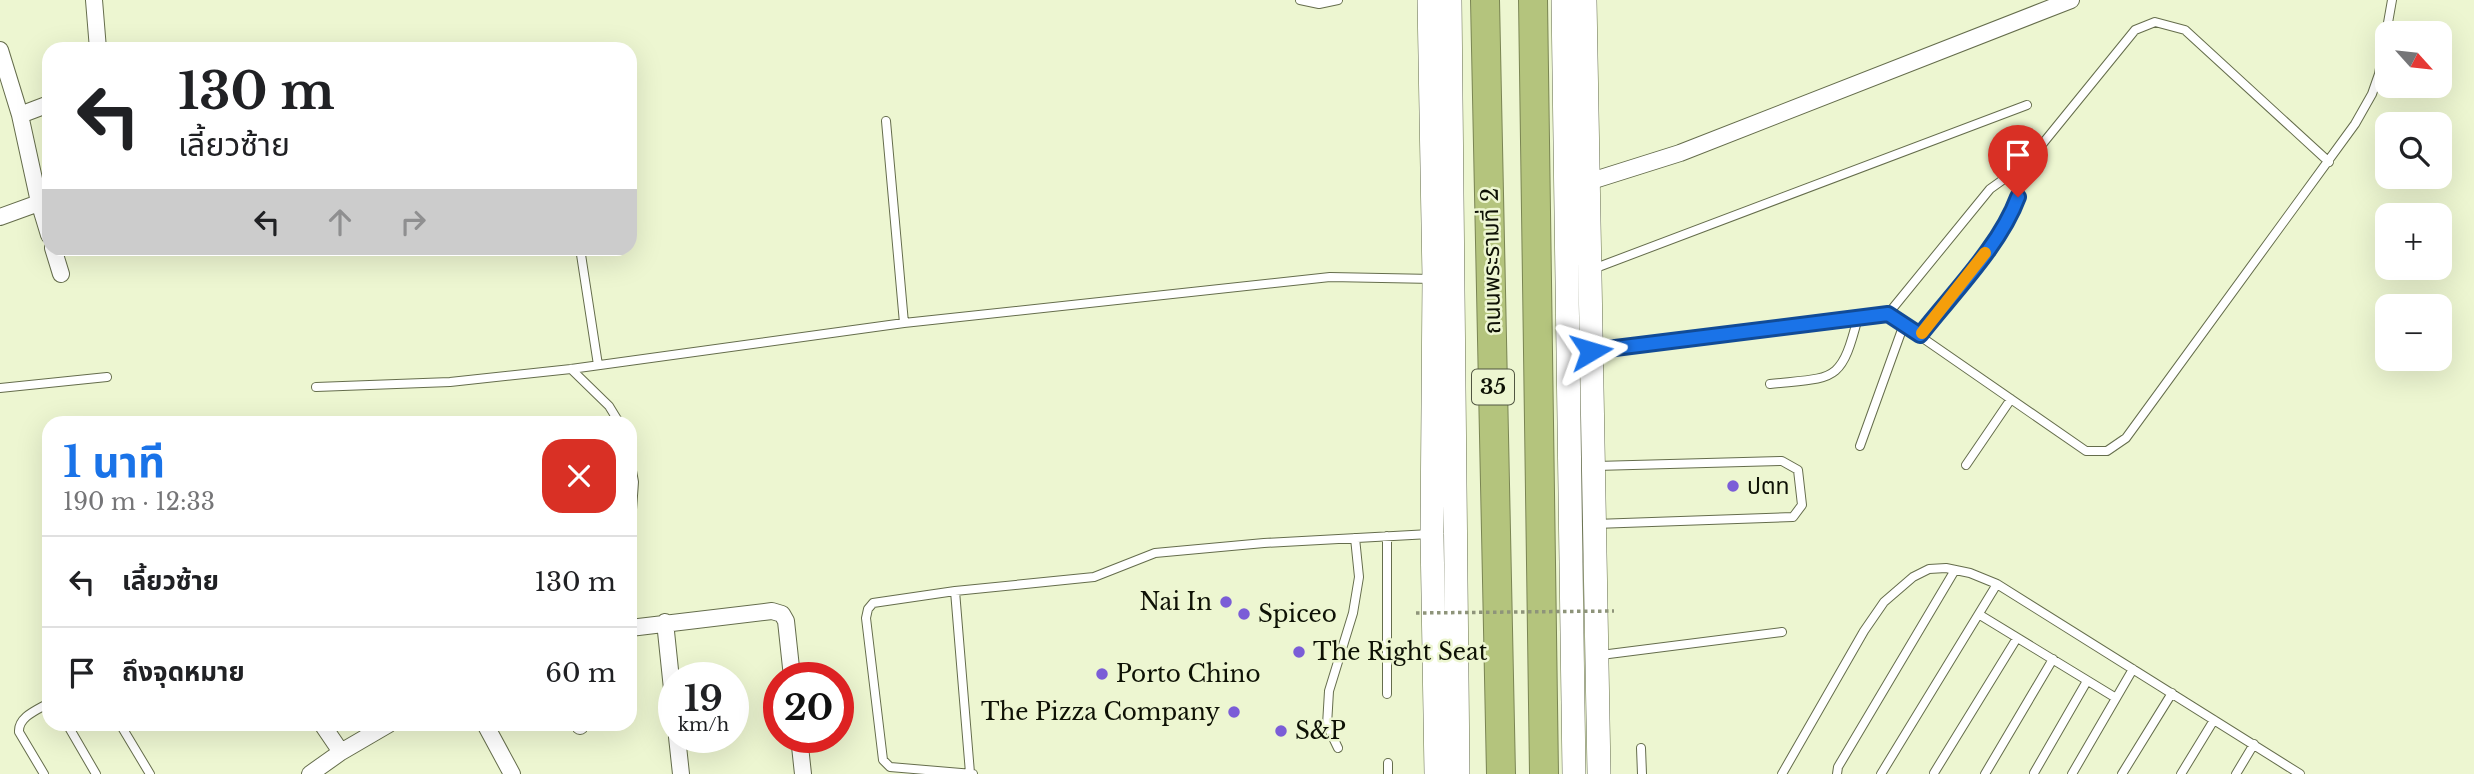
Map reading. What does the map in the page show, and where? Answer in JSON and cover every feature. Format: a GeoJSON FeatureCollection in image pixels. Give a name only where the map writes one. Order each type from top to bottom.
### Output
{"type":"FeatureCollection","features":[{"type":"Feature","properties":{"kind":"highway","name":"ถนนพระรามที่ 2"},"geometry":{"type":"LineString","coordinates":[[1485,0],[1501,774]]}},
{"type":"Feature","properties":{"kind":"highway","name":"ถนนพระรามที่ 2"},"geometry":{"type":"LineString","coordinates":[[1534,0],[1544,774]]}},
{"type":"Feature","properties":{"kind":"main road"},"geometry":{"type":"LineString","coordinates":[[1429,0],[1434,279],[1436,774]]}},
{"type":"Feature","properties":{"kind":"main road"},"geometry":{"type":"LineString","coordinates":[[1450,0],[1458,774]]}},
{"type":"Feature","properties":{"kind":"main road"},"geometry":{"type":"LineString","coordinates":[[1563,0],[1574,774]]}},
{"type":"Feature","properties":{"kind":"main road"},"geometry":{"type":"LineString","coordinates":[[1585,0],[1599,774]]}},
{"type":"Feature","properties":{"kind":"street"},"geometry":{"type":"LineString","coordinates":[[94,0],[97,42]]}},
{"type":"Feature","properties":{"kind":"street"},"geometry":{"type":"LineString","coordinates":[[1588,181],[1680,153],[2071,0]]}},
{"type":"Feature","properties":{"kind":"street"},"geometry":{"type":"LineString","coordinates":[[0,50],[42,194]]}},
{"type":"Feature","properties":{"kind":"street"},"geometry":{"type":"LineString","coordinates":[[20,115],[42,107]]}},
{"type":"Feature","properties":{"kind":"street"},"geometry":{"type":"LineString","coordinates":[[0,217],[42,202]]}},
{"type":"Feature","properties":{"kind":"street"},"geometry":{"type":"LineString","coordinates":[[55,256],[61,274]]}},
{"type":"Feature","properties":{"kind":"street"},"geometry":{"type":"LineString","coordinates":[[637,627],[772,611],[782,614],[786,621],[790,662]]}},
{"type":"Feature","properties":{"kind":"street"},"geometry":{"type":"LineString","coordinates":[[665,622],[669,662]]}},
{"type":"Feature","properties":{"kind":"street"},"geometry":{"type":"LineString","coordinates":[[327,731],[341,752]]}},
{"type":"Feature","properties":{"kind":"street"},"geometry":{"type":"LineString","coordinates":[[310,774],[377,731]]}},
{"type":"Feature","properties":{"kind":"street"},"geometry":{"type":"LineString","coordinates":[[488,731],[510,774]]}},
{"type":"Feature","properties":{"kind":"street"},"geometry":{"type":"LineString","coordinates":[[679,753],[681,774]]}},
{"type":"Feature","properties":{"kind":"street"},"geometry":{"type":"LineString","coordinates":[[801,753],[803,774]]}},
{"type":"Feature","properties":{"kind":"lane"},"geometry":{"type":"LineString","coordinates":[[1300,0],[1319,4],[1338,0]]}},
{"type":"Feature","properties":{"kind":"lane"},"geometry":{"type":"LineString","coordinates":[[1591,351],[1888,314],[2086,451],[2107,451],[2126,438],[2329,162],[2372,94],[2379,74],[2392,0]]}},
{"type":"Feature","properties":{"kind":"lane"},"geometry":{"type":"LineString","coordinates":[[1888,314],[1990,189],[2004,179],[2018,174],[2135,30],[2155,22],[2185,30],[2329,162]]}},
{"type":"Feature","properties":{"kind":"lane"},"geometry":{"type":"LineString","coordinates":[[1590,270],[2026,105]]}},
{"type":"Feature","properties":{"kind":"lane"},"geometry":{"type":"LineString","coordinates":[[886,121],[904,323]]}},
{"type":"Feature","properties":{"kind":"lane"},"geometry":{"type":"LineString","coordinates":[[1920,335],[2011,217],[2018,197],[2018,174]]}},
{"type":"Feature","properties":{"kind":"lane"},"geometry":{"type":"LineString","coordinates":[[581,256],[598,365]]}},
{"type":"Feature","properties":{"kind":"lane"},"geometry":{"type":"LineString","coordinates":[[316,387],[450,382],[571,369],[904,323],[1330,276],[1434,279]]}},
{"type":"Feature","properties":{"kind":"lane"},"geometry":{"type":"LineString","coordinates":[[1770,384],[1820,379],[1838,371],[1849,352],[1858,317]]}},
{"type":"Feature","properties":{"kind":"lane"},"geometry":{"type":"LineString","coordinates":[[1860,446],[1904,324]]}},
{"type":"Feature","properties":{"kind":"lane"},"geometry":{"type":"LineString","coordinates":[[571,369],[609,406],[615,416]]}},
{"type":"Feature","properties":{"kind":"lane"},"geometry":{"type":"LineString","coordinates":[[0,388],[107,377]]}},
{"type":"Feature","properties":{"kind":"lane"},"geometry":{"type":"LineString","coordinates":[[1966,465],[2011,398]]}},
{"type":"Feature","properties":{"kind":"lane"},"geometry":{"type":"LineString","coordinates":[[1594,467],[1782,461],[1798,470],[1802,505],[1793,517],[1594,524]]}},
{"type":"Feature","properties":{"kind":"lane"},"geometry":{"type":"LineString","coordinates":[[955,591],[971,774],[890,767],[883,760],[866,618],[868,608],[873,603],[955,591],[1094,577],[1155,553],[1264,543],[1433,534]]}},
{"type":"Feature","properties":{"kind":"lane"},"geometry":{"type":"LineString","coordinates":[[1387,536],[1387,694]]}},
{"type":"Feature","properties":{"kind":"lane"},"geometry":{"type":"LineString","coordinates":[[1338,748],[1327,725],[1329,691],[1353,613],[1359,578],[1354,538]]}},
{"type":"Feature","properties":{"kind":"lane"},"geometry":{"type":"LineString","coordinates":[[1782,774],[1884,601],[1913,577],[1929,569],[1970,573],[1997,584],[2254,744],[2289,771],[2300,774]]}},
{"type":"Feature","properties":{"kind":"lane"},"geometry":{"type":"LineString","coordinates":[[1836,774],[1955,570]]}},
{"type":"Feature","properties":{"kind":"lane"},"geometry":{"type":"LineString","coordinates":[[1881,774],[1997,584]]}},
{"type":"Feature","properties":{"kind":"lane"},"geometry":{"type":"LineString","coordinates":[[1980,615],[2116,698]]}},
{"type":"Feature","properties":{"kind":"lane"},"geometry":{"type":"LineString","coordinates":[[1597,655],[1782,632]]}},
{"type":"Feature","properties":{"kind":"lane"},"geometry":{"type":"LineString","coordinates":[[1934,773],[2017,638]]}},
{"type":"Feature","properties":{"kind":"lane"},"geometry":{"type":"LineString","coordinates":[[1985,774],[2053,659]]}},
{"type":"Feature","properties":{"kind":"lane"},"geometry":{"type":"LineString","coordinates":[[2072,774],[2133,669]]}},
{"type":"Feature","properties":{"kind":"lane"},"geometry":{"type":"LineString","coordinates":[[2034,773],[2087,681]]}},
{"type":"Feature","properties":{"kind":"lane"},"geometry":{"type":"LineString","coordinates":[[2122,774],[2172,693]]}},
{"type":"Feature","properties":{"kind":"lane"},"geometry":{"type":"LineString","coordinates":[[42,707],[18,725],[19,732],[44,774]]}},
{"type":"Feature","properties":{"kind":"lane"},"geometry":{"type":"LineString","coordinates":[[2181,774],[2214,720]]}},
{"type":"Feature","properties":{"kind":"lane"},"geometry":{"type":"LineString","coordinates":[[71,731],[96,774]]}},
{"type":"Feature","properties":{"kind":"lane"},"geometry":{"type":"LineString","coordinates":[[124,731],[150,774]]}},
{"type":"Feature","properties":{"kind":"lane"},"geometry":{"type":"LineString","coordinates":[[2236,774],[2254,744]]}},
{"type":"Feature","properties":{"kind":"lane"},"geometry":{"type":"LineString","coordinates":[[1641,748],[1642,774]]}},
{"type":"Feature","properties":{"kind":"lane"},"geometry":{"type":"LineString","coordinates":[[1388,763],[1388,774]]}},
{"type":"Feature","properties":{"kind":"path"},"geometry":{"type":"LineString","coordinates":[[1416,613],[1614,611]]}},
{"type":"Feature","properties":{"kind":"slow traffic"},"geometry":{"type":"LineString","coordinates":[[1922,333],[1985,253]]}},
{"type":"Feature","properties":{"kind":"place","name":"ปตท"},"geometry":{"type":"Point","coordinates":[1733,486]}},
{"type":"Feature","properties":{"kind":"place","name":"Nai In"},"geometry":{"type":"Point","coordinates":[1226,602]}},
{"type":"Feature","properties":{"kind":"place","name":"Spiceo"},"geometry":{"type":"Point","coordinates":[1244,614]}},
{"type":"Feature","properties":{"kind":"place","name":"The Right Seat"},"geometry":{"type":"Point","coordinates":[1299,652]}},
{"type":"Feature","properties":{"kind":"place","name":"Porto Chino"},"geometry":{"type":"Point","coordinates":[1102,674]}},
{"type":"Feature","properties":{"kind":"place","name":"The Pizza Company"},"geometry":{"type":"Point","coordinates":[1234,712]}},
{"type":"Feature","properties":{"kind":"place","name":"S&P"},"geometry":{"type":"Point","coordinates":[1281,731]}},
{"type":"Feature","properties":{"kind":"route"},"geometry":{"type":"LineString","coordinates":[[1591,351],[1888,314],[1920,335],[1993,243],[2011,217],[2018,197]]}}]}
